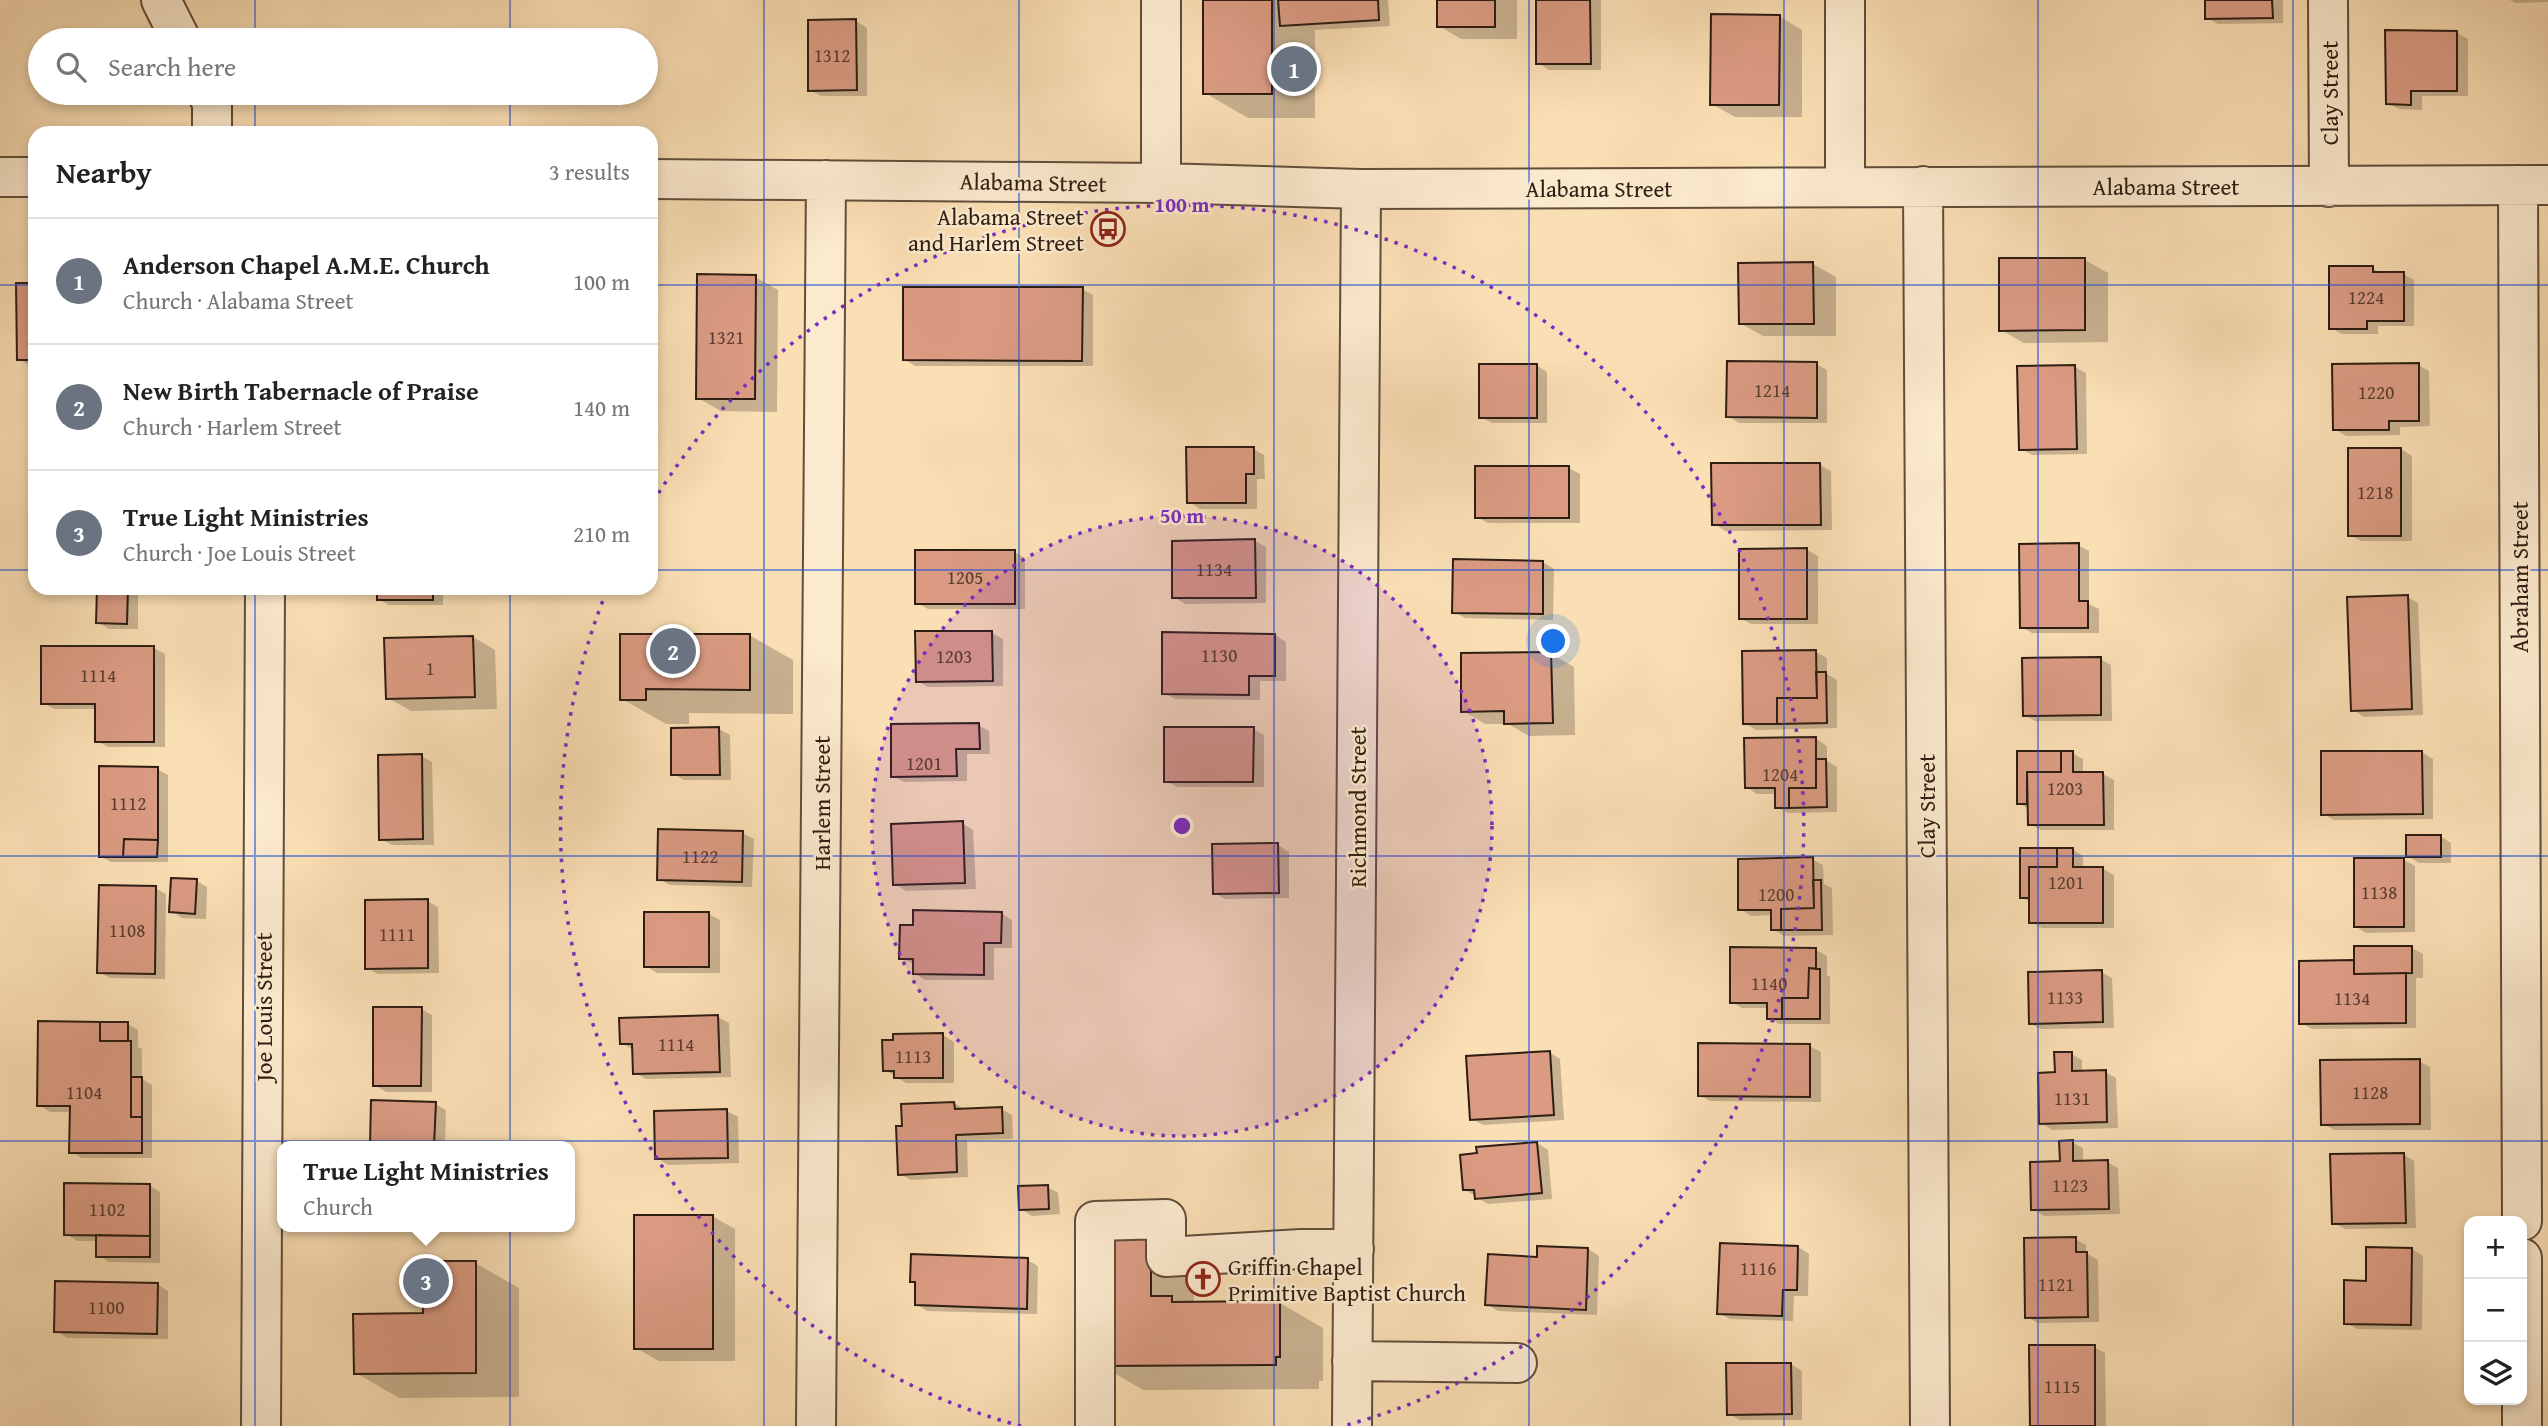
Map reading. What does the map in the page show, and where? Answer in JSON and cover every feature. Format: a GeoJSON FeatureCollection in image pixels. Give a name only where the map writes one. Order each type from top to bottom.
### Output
{"type":"FeatureCollection","features":[{"type":"Feature","properties":{"kind":"street"},"geometry":{"type":"LineString","coordinates":[[161,0],[175,28]]}},
{"type":"Feature","properties":{"kind":"street"},"geometry":{"type":"LineString","coordinates":[[1161,0],[1161,183]]}},
{"type":"Feature","properties":{"kind":"street"},"geometry":{"type":"LineString","coordinates":[[1845,0],[1846,187]]}},
{"type":"Feature","properties":{"kind":"street","name":"Clay Street"},"geometry":{"type":"LineString","coordinates":[[2328,0],[2329,187]]}},
{"type":"Feature","properties":{"kind":"street"},"geometry":{"type":"LineString","coordinates":[[212,105],[212,126]]}},
{"type":"Feature","properties":{"kind":"street"},"geometry":{"type":"LineString","coordinates":[[0,177],[28,177]]}},
{"type":"Feature","properties":{"kind":"street","name":"Alabama Street"},"geometry":{"type":"LineString","coordinates":[[658,179],[1161,183],[1361,189],[2533,185]]}},
{"type":"Feature","properties":{"kind":"street","name":"Harlem Street"},"geometry":{"type":"LineString","coordinates":[[816,1426],[826,180]]}},
{"type":"Feature","properties":{"kind":"street","name":"Abraham Street"},"geometry":{"type":"LineString","coordinates":[[2522,1216],[2533,185]]}},
{"type":"Feature","properties":{"kind":"street","name":"Clay Street"},"geometry":{"type":"LineString","coordinates":[[1923,186],[1930,1426]]}},
{"type":"Feature","properties":{"kind":"street","name":"Richmond Street"},"geometry":{"type":"LineString","coordinates":[[1352,1426],[1361,189]]}},
{"type":"Feature","properties":{"kind":"street","name":"Joe Louis Street"},"geometry":{"type":"LineString","coordinates":[[261,1426],[265,595]]}},
{"type":"Feature","properties":{"kind":"street"},"geometry":{"type":"LineString","coordinates":[[1095,1426],[1095,1222],[1166,1219],[1166,1257],[1301,1249],[1354,1249]]}},
{"type":"Feature","properties":{"kind":"street"},"geometry":{"type":"LineString","coordinates":[[2522,1279],[2522,1426]]}},
{"type":"Feature","properties":{"kind":"street"},"geometry":{"type":"LineString","coordinates":[[1352,1361],[1517,1363]]}},
{"type":"Feature","properties":{"kind":"building"},"geometry":{"type":"Polygon","coordinates":[[[1203,0],[1272,0],[1272,94],[1203,94],[1203,0]]]}},
{"type":"Feature","properties":{"kind":"building"},"geometry":{"type":"Polygon","coordinates":[[[1278,0],[1378,0],[1379,20],[1280,26],[1278,0]]]}},
{"type":"Feature","properties":{"kind":"building"},"geometry":{"type":"Polygon","coordinates":[[[1437,0],[1495,0],[1495,27],[1437,27],[1437,0]]]}},
{"type":"Feature","properties":{"kind":"building"},"geometry":{"type":"Polygon","coordinates":[[[1536,0],[1590,0],[1591,64],[1536,64],[1536,0]]]}},
{"type":"Feature","properties":{"kind":"building"},"geometry":{"type":"Polygon","coordinates":[[[2205,0],[2272,0],[2273,18],[2205,19],[2205,0]]]}},
{"type":"Feature","properties":{"kind":"building"},"geometry":{"type":"Polygon","coordinates":[[[1711,14],[1780,15],[1779,105],[1710,105],[1711,14]]]}},
{"type":"Feature","properties":{"kind":"building"},"geometry":{"type":"Polygon","coordinates":[[[856,19],[857,90],[808,91],[808,20],[856,19]]]}},
{"type":"Feature","properties":{"kind":"building"},"geometry":{"type":"Polygon","coordinates":[[[2385,30],[2457,31],[2457,91],[2411,91],[2411,105],[2386,104],[2385,30]]]}},
{"type":"Feature","properties":{"kind":"building"},"geometry":{"type":"Polygon","coordinates":[[[1999,258],[2085,258],[2085,330],[1999,331],[1999,258]]]}},
{"type":"Feature","properties":{"kind":"building"},"geometry":{"type":"Polygon","coordinates":[[[1813,262],[1814,324],[1739,324],[1738,263],[1813,262]]]}},
{"type":"Feature","properties":{"kind":"building"},"geometry":{"type":"Polygon","coordinates":[[[2329,266],[2373,266],[2373,272],[2404,272],[2404,321],[2367,321],[2367,329],[2329,329],[2329,266]]]}},
{"type":"Feature","properties":{"kind":"building"},"geometry":{"type":"Polygon","coordinates":[[[697,274],[756,275],[755,399],[696,399],[697,274]]]}},
{"type":"Feature","properties":{"kind":"building"},"geometry":{"type":"Polygon","coordinates":[[[16,283],[28,283],[28,360],[17,360],[16,283]]]}},
{"type":"Feature","properties":{"kind":"building"},"geometry":{"type":"Polygon","coordinates":[[[903,287],[1083,287],[1082,361],[903,360],[903,287]]]}},
{"type":"Feature","properties":{"kind":"building"},"geometry":{"type":"Polygon","coordinates":[[[1727,361],[1817,362],[1817,418],[1726,417],[1727,361]]]}},
{"type":"Feature","properties":{"kind":"building"},"geometry":{"type":"Polygon","coordinates":[[[2419,363],[2419,421],[2389,421],[2389,430],[2333,430],[2332,364],[2419,363]]]}},
{"type":"Feature","properties":{"kind":"building"},"geometry":{"type":"Polygon","coordinates":[[[1479,364],[1537,364],[1537,418],[1479,418],[1479,364]]]}},
{"type":"Feature","properties":{"kind":"building"},"geometry":{"type":"Polygon","coordinates":[[[2075,365],[2077,449],[2019,450],[2017,366],[2075,365]]]}},
{"type":"Feature","properties":{"kind":"building"},"geometry":{"type":"Polygon","coordinates":[[[1186,447],[1254,447],[1254,474],[1246,474],[1246,503],[1187,503],[1186,447]]]}},
{"type":"Feature","properties":{"kind":"building"},"geometry":{"type":"Polygon","coordinates":[[[2348,448],[2401,448],[2401,536],[2348,536],[2348,448]]]}},
{"type":"Feature","properties":{"kind":"building"},"geometry":{"type":"Polygon","coordinates":[[[1711,463],[1820,463],[1821,525],[1712,525],[1711,463]]]}},
{"type":"Feature","properties":{"kind":"building"},"geometry":{"type":"Polygon","coordinates":[[[1475,466],[1569,466],[1569,518],[1475,518],[1475,466]]]}},
{"type":"Feature","properties":{"kind":"building"},"geometry":{"type":"Polygon","coordinates":[[[1255,539],[1256,598],[1172,598],[1172,541],[1255,539]]]}},
{"type":"Feature","properties":{"kind":"building"},"geometry":{"type":"Polygon","coordinates":[[[2079,543],[2079,601],[2088,601],[2088,628],[2020,628],[2019,544],[2079,543]]]}},
{"type":"Feature","properties":{"kind":"building"},"geometry":{"type":"Polygon","coordinates":[[[1807,548],[1807,619],[1739,619],[1739,549],[1807,548]]]}},
{"type":"Feature","properties":{"kind":"building"},"geometry":{"type":"Polygon","coordinates":[[[915,550],[1015,550],[1015,604],[915,604],[915,550]]]}},
{"type":"Feature","properties":{"kind":"building"},"geometry":{"type":"Polygon","coordinates":[[[1453,559],[1543,561],[1543,614],[1452,613],[1453,559]]]}},
{"type":"Feature","properties":{"kind":"building"},"geometry":{"type":"Polygon","coordinates":[[[97,595],[128,595],[127,624],[96,623],[97,595]]]}},
{"type":"Feature","properties":{"kind":"building"},"geometry":{"type":"Polygon","coordinates":[[[377,595],[433,595],[433,600],[377,600],[377,595]]]}},
{"type":"Feature","properties":{"kind":"building"},"geometry":{"type":"Polygon","coordinates":[[[2408,595],[2412,709],[2351,711],[2347,597],[2408,595]]]}},
{"type":"Feature","properties":{"kind":"building"},"geometry":{"type":"Polygon","coordinates":[[[915,631],[992,631],[993,681],[916,682],[915,631]]]}},
{"type":"Feature","properties":{"kind":"building"},"geometry":{"type":"Polygon","coordinates":[[[1162,632],[1275,634],[1275,676],[1249,676],[1249,695],[1162,694],[1162,632]]]}},
{"type":"Feature","properties":{"kind":"building"},"geometry":{"type":"Polygon","coordinates":[[[620,634],[750,634],[750,690],[646,689],[646,700],[620,700],[620,634]]]}},
{"type":"Feature","properties":{"kind":"building"},"geometry":{"type":"Polygon","coordinates":[[[473,636],[475,697],[386,699],[384,638],[473,636]]]}},
{"type":"Feature","properties":{"kind":"building"},"geometry":{"type":"Polygon","coordinates":[[[41,646],[154,646],[154,742],[95,742],[95,704],[41,704],[41,646]]]}},
{"type":"Feature","properties":{"kind":"building"},"geometry":{"type":"Polygon","coordinates":[[[1816,650],[1817,698],[1777,698],[1777,724],[1743,724],[1742,651],[1816,650]]]}},
{"type":"Feature","properties":{"kind":"building"},"geometry":{"type":"Polygon","coordinates":[[[1551,652],[1553,723],[1504,724],[1504,711],[1461,712],[1461,653],[1551,652]]]}},
{"type":"Feature","properties":{"kind":"building"},"geometry":{"type":"Polygon","coordinates":[[[2101,657],[2101,715],[2023,716],[2022,658],[2101,657]]]}},
{"type":"Feature","properties":{"kind":"building"},"geometry":{"type":"Polygon","coordinates":[[[1816,672],[1826,672],[1827,723],[1777,724],[1777,698],[1817,698],[1816,672]]]}},
{"type":"Feature","properties":{"kind":"building"},"geometry":{"type":"Polygon","coordinates":[[[979,723],[980,749],[956,749],[957,776],[891,777],[891,724],[979,723]]]}},
{"type":"Feature","properties":{"kind":"building"},"geometry":{"type":"Polygon","coordinates":[[[719,727],[720,775],[671,775],[671,728],[719,727]]]}},
{"type":"Feature","properties":{"kind":"building"},"geometry":{"type":"Polygon","coordinates":[[[1164,727],[1254,727],[1253,782],[1164,782],[1164,727]]]}},
{"type":"Feature","properties":{"kind":"building"},"geometry":{"type":"Polygon","coordinates":[[[1816,737],[1816,788],[1789,788],[1789,808],[1775,808],[1775,788],[1745,788],[1744,738],[1816,737]]]}},
{"type":"Feature","properties":{"kind":"building"},"geometry":{"type":"Polygon","coordinates":[[[2017,751],[2061,751],[2061,772],[2027,772],[2027,804],[2017,804],[2017,751]]]}},
{"type":"Feature","properties":{"kind":"building"},"geometry":{"type":"Polygon","coordinates":[[[2061,751],[2073,751],[2073,772],[2103,772],[2104,825],[2028,825],[2027,772],[2061,772],[2061,751]]]}},
{"type":"Feature","properties":{"kind":"building"},"geometry":{"type":"Polygon","coordinates":[[[2321,751],[2422,751],[2423,814],[2321,815],[2321,751]]]}},
{"type":"Feature","properties":{"kind":"building"},"geometry":{"type":"Polygon","coordinates":[[[422,754],[423,839],[379,840],[378,755],[422,754]]]}},
{"type":"Feature","properties":{"kind":"building"},"geometry":{"type":"Polygon","coordinates":[[[1816,759],[1826,759],[1827,807],[1789,808],[1789,788],[1816,788],[1816,759]]]}},
{"type":"Feature","properties":{"kind":"building"},"geometry":{"type":"Polygon","coordinates":[[[99,766],[158,767],[158,840],[124,839],[123,857],[99,857],[99,766]]]}},
{"type":"Feature","properties":{"kind":"building"},"geometry":{"type":"Polygon","coordinates":[[[963,821],[965,883],[893,885],[891,824],[963,821]]]}},
{"type":"Feature","properties":{"kind":"building"},"geometry":{"type":"Polygon","coordinates":[[[658,829],[743,831],[742,882],[657,880],[658,829]]]}},
{"type":"Feature","properties":{"kind":"building"},"geometry":{"type":"Polygon","coordinates":[[[2406,835],[2441,835],[2441,857],[2406,857],[2406,835]]]}},
{"type":"Feature","properties":{"kind":"building"},"geometry":{"type":"Polygon","coordinates":[[[124,839],[158,840],[157,857],[123,857],[124,839]]]}},
{"type":"Feature","properties":{"kind":"building"},"geometry":{"type":"Polygon","coordinates":[[[1278,843],[1279,893],[1213,894],[1212,844],[1278,843]]]}},
{"type":"Feature","properties":{"kind":"building"},"geometry":{"type":"Polygon","coordinates":[[[2020,848],[2057,848],[2057,867],[2029,867],[2029,898],[2020,898],[2020,848]]]}},
{"type":"Feature","properties":{"kind":"building"},"geometry":{"type":"Polygon","coordinates":[[[2057,848],[2073,848],[2073,867],[2103,867],[2103,923],[2029,923],[2029,867],[2057,867],[2057,848]]]}},
{"type":"Feature","properties":{"kind":"building"},"geometry":{"type":"Polygon","coordinates":[[[1813,857],[1814,908],[1781,909],[1781,930],[1771,930],[1771,910],[1738,910],[1738,859],[1813,857]]]}},
{"type":"Feature","properties":{"kind":"building"},"geometry":{"type":"Polygon","coordinates":[[[2354,858],[2404,858],[2404,927],[2354,927],[2354,858]]]}},
{"type":"Feature","properties":{"kind":"building"},"geometry":{"type":"Polygon","coordinates":[[[171,878],[197,879],[195,914],[169,912],[171,878]]]}},
{"type":"Feature","properties":{"kind":"building"},"geometry":{"type":"Polygon","coordinates":[[[1813,880],[1821,880],[1822,930],[1781,930],[1781,909],[1814,908],[1813,880]]]}},
{"type":"Feature","properties":{"kind":"building"},"geometry":{"type":"Polygon","coordinates":[[[99,885],[156,886],[155,974],[97,973],[99,885]]]}},
{"type":"Feature","properties":{"kind":"building"},"geometry":{"type":"Polygon","coordinates":[[[428,899],[428,968],[365,969],[365,900],[428,899]]]}},
{"type":"Feature","properties":{"kind":"building"},"geometry":{"type":"Polygon","coordinates":[[[913,910],[1002,912],[1001,943],[984,943],[984,975],[913,974],[913,959],[899,959],[900,925],[913,925],[913,910]]]}},
{"type":"Feature","properties":{"kind":"building"},"geometry":{"type":"Polygon","coordinates":[[[644,912],[709,912],[709,967],[644,967],[644,912]]]}},
{"type":"Feature","properties":{"kind":"building"},"geometry":{"type":"Polygon","coordinates":[[[2354,946],[2412,946],[2412,973],[2354,974],[2354,946]]]}},
{"type":"Feature","properties":{"kind":"building"},"geometry":{"type":"Polygon","coordinates":[[[1730,947],[1816,948],[1816,969],[1809,968],[1808,998],[1782,998],[1782,1019],[1767,1019],[1767,1003],[1730,1003],[1730,947]]]}},
{"type":"Feature","properties":{"kind":"building"},"geometry":{"type":"Polygon","coordinates":[[[2354,960],[2354,974],[2406,973],[2406,1023],[2299,1024],[2299,961],[2354,960]]]}},
{"type":"Feature","properties":{"kind":"building"},"geometry":{"type":"Polygon","coordinates":[[[1809,968],[1820,969],[1820,1019],[1782,1019],[1782,998],[1808,998],[1809,968]]]}},
{"type":"Feature","properties":{"kind":"building"},"geometry":{"type":"Polygon","coordinates":[[[2102,970],[2103,1022],[2029,1024],[2028,972],[2102,970]]]}},
{"type":"Feature","properties":{"kind":"building"},"geometry":{"type":"Polygon","coordinates":[[[373,1007],[422,1007],[421,1086],[373,1086],[373,1007]]]}},
{"type":"Feature","properties":{"kind":"building"},"geometry":{"type":"Polygon","coordinates":[[[718,1015],[720,1072],[633,1074],[632,1044],[620,1044],[619,1018],[718,1015]]]}},
{"type":"Feature","properties":{"kind":"building"},"geometry":{"type":"Polygon","coordinates":[[[38,1021],[100,1022],[100,1041],[131,1041],[131,1117],[142,1117],[142,1153],[69,1153],[70,1106],[37,1106],[38,1021]]]}},
{"type":"Feature","properties":{"kind":"building"},"geometry":{"type":"Polygon","coordinates":[[[100,1022],[128,1022],[128,1041],[100,1041],[100,1022]]]}},
{"type":"Feature","properties":{"kind":"building"},"geometry":{"type":"Polygon","coordinates":[[[943,1033],[943,1078],[894,1078],[894,1071],[883,1071],[882,1040],[893,1040],[893,1034],[943,1033]]]}},
{"type":"Feature","properties":{"kind":"building"},"geometry":{"type":"Polygon","coordinates":[[[1698,1043],[1810,1044],[1810,1097],[1698,1096],[1698,1043]]]}},
{"type":"Feature","properties":{"kind":"building"},"geometry":{"type":"Polygon","coordinates":[[[1550,1051],[1554,1115],[1470,1120],[1466,1056],[1550,1051]]]}},
{"type":"Feature","properties":{"kind":"building"},"geometry":{"type":"Polygon","coordinates":[[[2054,1052],[2072,1052],[2072,1071],[2106,1070],[2107,1122],[2039,1124],[2038,1073],[2055,1072],[2054,1052]]]}},
{"type":"Feature","properties":{"kind":"building"},"geometry":{"type":"Polygon","coordinates":[[[2420,1059],[2420,1124],[2321,1125],[2320,1060],[2420,1059]]]}},
{"type":"Feature","properties":{"kind":"building"},"geometry":{"type":"Polygon","coordinates":[[[131,1077],[142,1077],[142,1117],[131,1117],[131,1077]]]}},
{"type":"Feature","properties":{"kind":"building"},"geometry":{"type":"Polygon","coordinates":[[[371,1100],[436,1102],[434,1141],[370,1141],[371,1100]]]}},
{"type":"Feature","properties":{"kind":"building"},"geometry":{"type":"Polygon","coordinates":[[[954,1102],[955,1109],[1002,1107],[1003,1133],[956,1135],[957,1172],[898,1175],[896,1126],[902,1126],[901,1104],[954,1102]]]}},
{"type":"Feature","properties":{"kind":"building"},"geometry":{"type":"Polygon","coordinates":[[[727,1109],[728,1158],[655,1159],[654,1111],[727,1109]]]}},
{"type":"Feature","properties":{"kind":"building"},"geometry":{"type":"Polygon","coordinates":[[[2073,1140],[2073,1161],[2108,1160],[2109,1209],[2031,1210],[2030,1162],[2060,1161],[2059,1141],[2073,1140]]]}},
{"type":"Feature","properties":{"kind":"building"},"geometry":{"type":"Polygon","coordinates":[[[1537,1142],[1542,1193],[1475,1199],[1474,1190],[1463,1190],[1460,1155],[1477,1153],[1476,1147],[1537,1142]]]}},
{"type":"Feature","properties":{"kind":"building"},"geometry":{"type":"Polygon","coordinates":[[[2404,1153],[2406,1223],[2332,1224],[2330,1154],[2404,1153]]]}},
{"type":"Feature","properties":{"kind":"building"},"geometry":{"type":"Polygon","coordinates":[[[64,1183],[150,1184],[150,1236],[64,1235],[64,1183]]]}},
{"type":"Feature","properties":{"kind":"building"},"geometry":{"type":"Polygon","coordinates":[[[1048,1185],[1049,1209],[1019,1210],[1018,1186],[1048,1185]]]}},
{"type":"Feature","properties":{"kind":"building"},"geometry":{"type":"Polygon","coordinates":[[[634,1215],[713,1215],[713,1349],[634,1349],[634,1215]]]}},
{"type":"Feature","properties":{"kind":"building"},"geometry":{"type":"Polygon","coordinates":[[[1098,1233],[1151,1233],[1151,1296],[1172,1296],[1172,1302],[1280,1301],[1280,1357],[1276,1357],[1276,1365],[1098,1366],[1098,1233]]]}},
{"type":"Feature","properties":{"kind":"building"},"geometry":{"type":"Polygon","coordinates":[[[96,1235],[150,1236],[150,1257],[96,1257],[96,1235]]]}},
{"type":"Feature","properties":{"kind":"building"},"geometry":{"type":"Polygon","coordinates":[[[2076,1237],[2076,1252],[2087,1252],[2088,1317],[2025,1318],[2024,1238],[2076,1237]]]}},
{"type":"Feature","properties":{"kind":"building"},"geometry":{"type":"Polygon","coordinates":[[[1720,1243],[1798,1246],[1797,1290],[1783,1290],[1782,1316],[1717,1314],[1720,1243]]]}},
{"type":"Feature","properties":{"kind":"building"},"geometry":{"type":"Polygon","coordinates":[[[1537,1246],[1588,1248],[1586,1310],[1485,1305],[1488,1254],[1537,1257],[1537,1246]]]}},
{"type":"Feature","properties":{"kind":"building"},"geometry":{"type":"Polygon","coordinates":[[[2366,1247],[2412,1248],[2411,1325],[2344,1324],[2344,1280],[2366,1281],[2366,1247]]]}},
{"type":"Feature","properties":{"kind":"building"},"geometry":{"type":"Polygon","coordinates":[[[911,1254],[1028,1258],[1027,1309],[915,1305],[915,1282],[910,1282],[911,1254]]]}},
{"type":"Feature","properties":{"kind":"building"},"geometry":{"type":"Polygon","coordinates":[[[422,1261],[476,1261],[476,1373],[354,1374],[353,1314],[423,1313],[422,1261]]]}},
{"type":"Feature","properties":{"kind":"building"},"geometry":{"type":"Polygon","coordinates":[[[55,1281],[158,1283],[157,1334],[54,1332],[55,1281]]]}},
{"type":"Feature","properties":{"kind":"building"},"geometry":{"type":"Polygon","coordinates":[[[2029,1345],[2095,1345],[2095,1426],[2030,1426],[2029,1345]]]}},
{"type":"Feature","properties":{"kind":"building"},"geometry":{"type":"Polygon","coordinates":[[[1726,1363],[1791,1363],[1792,1414],[1727,1415],[1726,1363]]]}},
{"type":"Feature","properties":{"kind":"place","name":"Anderson Chapel A.M.E. Church"},"geometry":{"type":"Point","coordinates":[1294,69]}},
{"type":"Feature","properties":{"kind":"place","name":"Alabama Street and Harlem Street"},"geometry":{"type":"Point","coordinates":[1108,229]}},
{"type":"Feature","properties":{"kind":"place","name":"New Birth Tabernacle of Praise"},"geometry":{"type":"Point","coordinates":[673,651]}},
{"type":"Feature","properties":{"kind":"place","name":"Griffin Chapel Primitive Baptist Church"},"geometry":{"type":"Point","coordinates":[1203,1279]}},
{"type":"Feature","properties":{"kind":"place","name":"True Light Ministries"},"geometry":{"type":"Point","coordinates":[426,1281]}}]}
